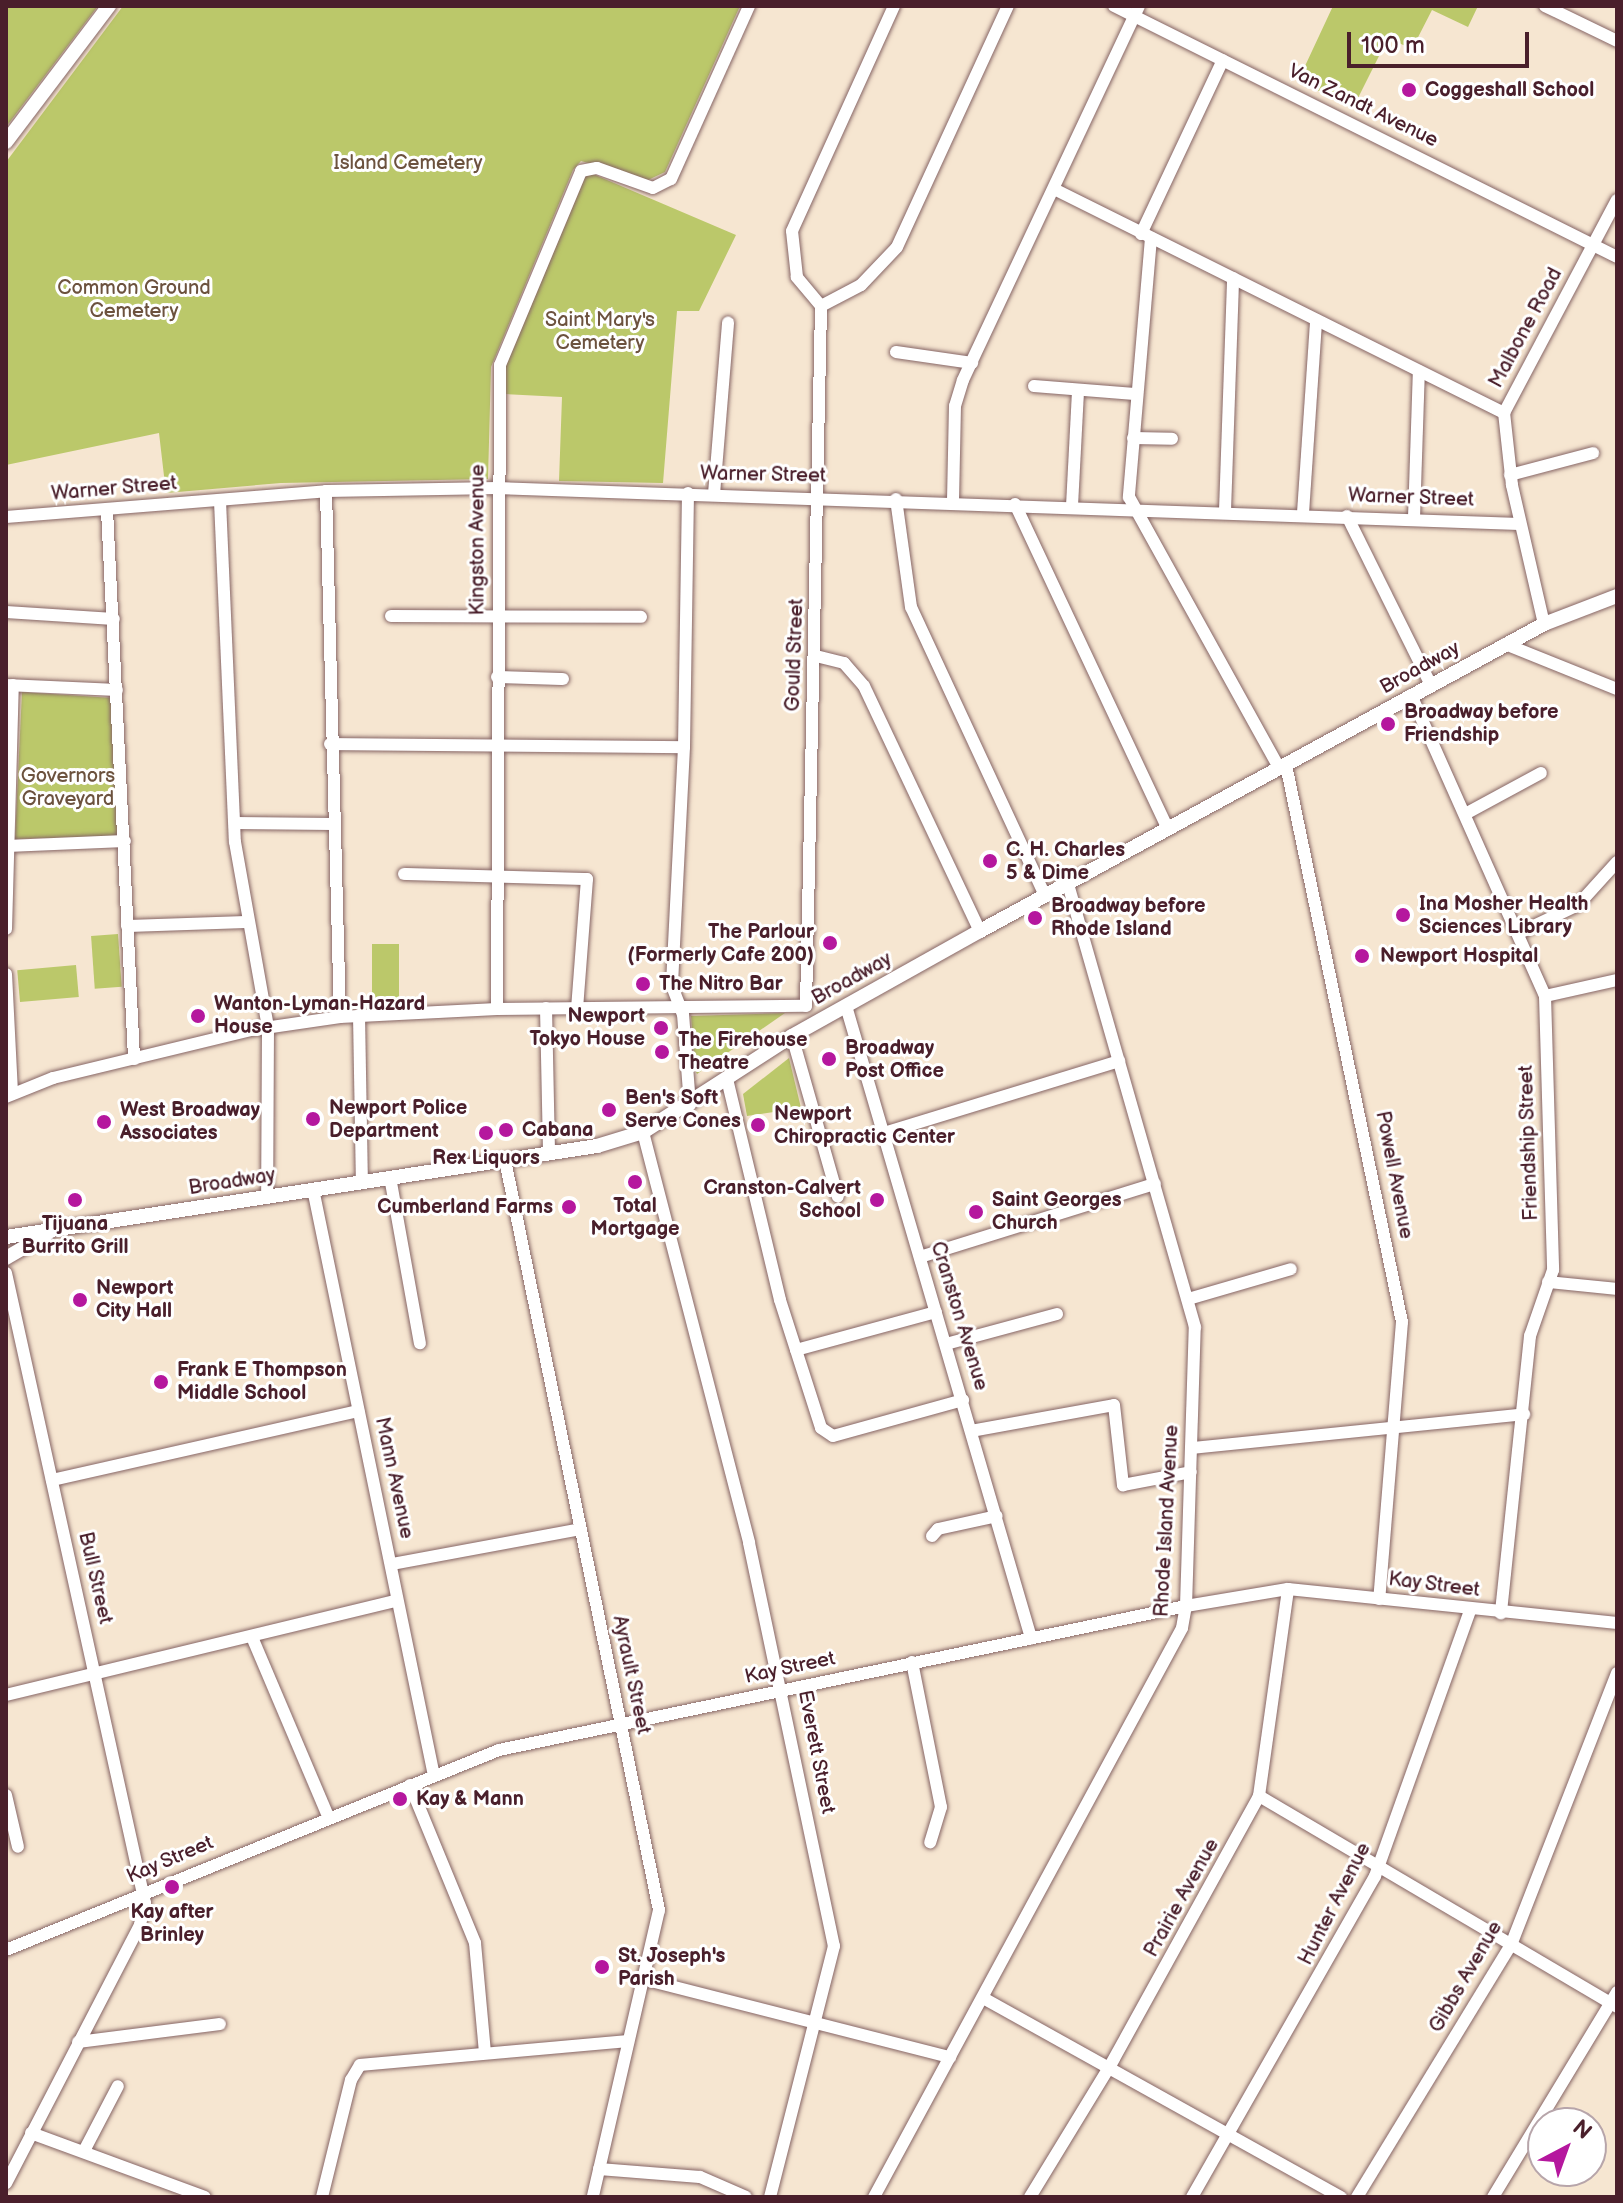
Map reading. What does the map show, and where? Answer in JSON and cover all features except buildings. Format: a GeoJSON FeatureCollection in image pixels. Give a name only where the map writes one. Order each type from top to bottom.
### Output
{"type":"FeatureCollection","features":[{"type":"Feature","properties":{"kind":"main road"},"geometry":{"type":"LineString","coordinates":[[6,142],[109,6]]}},
{"type":"Feature","properties":{"kind":"main road","name":"Broadway"},"geometry":{"type":"LineString","coordinates":[[6,1237],[313,1189],[362,1174],[390,1177],[549,1153],[643,1132],[690,1105],[792,1036],[980,931],[1505,644],[1544,624],[1617,596]]}},
{"type":"Feature","properties":{"kind":"main road"},"geometry":{"type":"LineString","coordinates":[[6,1258],[51,1231]]}},
{"type":"Feature","properties":{"kind":"street","name":"Kingston Avenue"},"geometry":{"type":"LineString","coordinates":[[497,1009],[497,488],[500,365],[576,180],[584,168],[597,168],[659,186],[671,179],[749,6]]}},
{"type":"Feature","properties":{"kind":"street"},"geometry":{"type":"LineString","coordinates":[[894,6],[792,231],[797,277],[821,306],[861,285],[897,247],[1008,6]]}},
{"type":"Feature","properties":{"kind":"street","name":"Van Zandt Avenue"},"geometry":{"type":"LineString","coordinates":[[1114,6],[1137,11],[1223,60],[1595,242],[1617,257]]}},
{"type":"Feature","properties":{"kind":"street"},"geometry":{"type":"LineString","coordinates":[[1545,6],[1617,41]]}},
{"type":"Feature","properties":{"kind":"street"},"geometry":{"type":"LineString","coordinates":[[953,501],[955,406],[972,363],[1137,11]]}},
{"type":"Feature","properties":{"kind":"street"},"geometry":{"type":"LineString","coordinates":[[1133,508],[1129,497],[1146,236],[1223,60]]}},
{"type":"Feature","properties":{"kind":"street"},"geometry":{"type":"LineString","coordinates":[[1054,189],[1504,413]]}},
{"type":"Feature","properties":{"kind":"street","name":"Malbone Road"},"geometry":{"type":"LineString","coordinates":[[1544,624],[1519,524],[1504,413],[1617,200]]}},
{"type":"Feature","properties":{"kind":"street"},"geometry":{"type":"LineString","coordinates":[[1603,227],[1617,224]]}},
{"type":"Feature","properties":{"kind":"street"},"geometry":{"type":"LineString","coordinates":[[1225,511],[1233,278]]}},
{"type":"Feature","properties":{"kind":"street","name":"Gould Street"},"geometry":{"type":"LineString","coordinates":[[806,1006],[816,656],[821,306]]}},
{"type":"Feature","properties":{"kind":"street"},"geometry":{"type":"LineString","coordinates":[[1303,513],[1316,320]]}},
{"type":"Feature","properties":{"kind":"street"},"geometry":{"type":"LineString","coordinates":[[714,494],[728,323]]}},
{"type":"Feature","properties":{"kind":"street"},"geometry":{"type":"LineString","coordinates":[[896,352],[972,363]]}},
{"type":"Feature","properties":{"kind":"street"},"geometry":{"type":"LineString","coordinates":[[1414,518],[1419,371]]}},
{"type":"Feature","properties":{"kind":"street"},"geometry":{"type":"LineString","coordinates":[[1034,386],[1135,394]]}},
{"type":"Feature","properties":{"kind":"street"},"geometry":{"type":"LineString","coordinates":[[1072,506],[1078,390]]}},
{"type":"Feature","properties":{"kind":"street"},"geometry":{"type":"LineString","coordinates":[[1133,438],[1172,439]]}},
{"type":"Feature","properties":{"kind":"street"},"geometry":{"type":"LineString","coordinates":[[1510,475],[1593,453]]}},
{"type":"Feature","properties":{"kind":"street","name":"Warner Street"},"geometry":{"type":"LineString","coordinates":[[6,517],[326,491],[497,488],[1303,513],[1519,524]]}},
{"type":"Feature","properties":{"kind":"street"},"geometry":{"type":"LineString","coordinates":[[326,491],[330,744],[340,1017]]}},
{"type":"Feature","properties":{"kind":"street"},"geometry":{"type":"LineString","coordinates":[[688,493],[684,747],[672,986],[678,1005],[690,1105]]}},
{"type":"Feature","properties":{"kind":"street"},"geometry":{"type":"LineString","coordinates":[[896,499],[911,607],[1045,896]]}},
{"type":"Feature","properties":{"kind":"street"},"geometry":{"type":"LineString","coordinates":[[220,501],[235,823],[247,922],[268,1027],[267,1196]]}},
{"type":"Feature","properties":{"kind":"street"},"geometry":{"type":"LineString","coordinates":[[1015,504],[1168,829]]}},
{"type":"Feature","properties":{"kind":"street","name":"Powell Avenue"},"geometry":{"type":"LineString","coordinates":[[1133,508],[1283,766],[1402,1322],[1396,1427],[1379,1599]]}},
{"type":"Feature","properties":{"kind":"street"},"geometry":{"type":"LineString","coordinates":[[107,510],[134,1059]]}},
{"type":"Feature","properties":{"kind":"street"},"geometry":{"type":"LineString","coordinates":[[1347,516],[1431,685]]}},
{"type":"Feature","properties":{"kind":"street"},"geometry":{"type":"LineString","coordinates":[[6,612],[114,619]]}},
{"type":"Feature","properties":{"kind":"street"},"geometry":{"type":"LineString","coordinates":[[391,616],[641,617]]}},
{"type":"Feature","properties":{"kind":"street"},"geometry":{"type":"LineString","coordinates":[[1505,644],[1617,689]]}},
{"type":"Feature","properties":{"kind":"street"},"geometry":{"type":"LineString","coordinates":[[816,656],[844,663],[864,686],[980,931]]}},
{"type":"Feature","properties":{"kind":"street"},"geometry":{"type":"LineString","coordinates":[[497,677],[563,679]]}},
{"type":"Feature","properties":{"kind":"street"},"geometry":{"type":"LineString","coordinates":[[6,929],[10,685],[117,690]]}},
{"type":"Feature","properties":{"kind":"street","name":"Friendship Street"},"geometry":{"type":"LineString","coordinates":[[1411,695],[1467,813],[1545,996],[1553,1270],[1530,1336],[1501,1613]]}},
{"type":"Feature","properties":{"kind":"street"},"geometry":{"type":"LineString","coordinates":[[330,744],[684,747]]}},
{"type":"Feature","properties":{"kind":"street"},"geometry":{"type":"LineString","coordinates":[[1467,813],[1541,773]]}},
{"type":"Feature","properties":{"kind":"street"},"geometry":{"type":"LineString","coordinates":[[235,823],[333,824]]}},
{"type":"Feature","properties":{"kind":"street"},"geometry":{"type":"LineString","coordinates":[[7,846],[125,841]]}},
{"type":"Feature","properties":{"kind":"street"},"geometry":{"type":"LineString","coordinates":[[1519,933],[1578,905],[1617,862]]}},
{"type":"Feature","properties":{"kind":"street"},"geometry":{"type":"LineString","coordinates":[[404,874],[587,879],[577,1008]]}},
{"type":"Feature","properties":{"kind":"street","name":"Rhode Island Avenue"},"geometry":{"type":"LineString","coordinates":[[874,2197],[1182,1628],[1186,1606],[1195,1327],[1068,884]]}},
{"type":"Feature","properties":{"kind":"street"},"geometry":{"type":"LineString","coordinates":[[127,926],[247,922]]}},
{"type":"Feature","properties":{"kind":"street"},"geometry":{"type":"LineString","coordinates":[[6,974],[9,1095],[134,1059],[268,1027],[359,1015],[678,1005],[806,1006],[818,1021]]}},
{"type":"Feature","properties":{"kind":"street"},"geometry":{"type":"LineString","coordinates":[[1545,996],[1617,980]]}},
{"type":"Feature","properties":{"kind":"street","name":"Cranston Avenue"},"geometry":{"type":"LineString","coordinates":[[846,1006],[1031,1638]]}},
{"type":"Feature","properties":{"kind":"street"},"geometry":{"type":"LineString","coordinates":[[546,1008],[549,1153]]}},
{"type":"Feature","properties":{"kind":"street"},"geometry":{"type":"LineString","coordinates":[[359,1015],[362,1174]]}},
{"type":"Feature","properties":{"kind":"street"},"geometry":{"type":"LineString","coordinates":[[792,1036],[838,1197]]}},
{"type":"Feature","properties":{"kind":"street"},"geometry":{"type":"LineString","coordinates":[[884,1133],[1119,1061]]}},
{"type":"Feature","properties":{"kind":"street"},"geometry":{"type":"LineString","coordinates":[[727,1079],[796,1350],[826,1434],[963,1400]]}},
{"type":"Feature","properties":{"kind":"street","name":"Everett Street"},"geometry":{"type":"LineString","coordinates":[[643,1132],[783,1689],[834,1946],[771,2196]]}},
{"type":"Feature","properties":{"kind":"street","name":"Ayrault Street"},"geometry":{"type":"LineString","coordinates":[[505,1160],[659,1910],[593,2197]]}},
{"type":"Feature","properties":{"kind":"street"},"geometry":{"type":"LineString","coordinates":[[390,1177],[420,1343]]}},
{"type":"Feature","properties":{"kind":"street"},"geometry":{"type":"LineString","coordinates":[[920,1257],[1155,1184]]}},
{"type":"Feature","properties":{"kind":"street","name":"Mann Avenue"},"geometry":{"type":"LineString","coordinates":[[313,1189],[434,1776]]}},
{"type":"Feature","properties":{"kind":"street"},"geometry":{"type":"LineString","coordinates":[[1188,1299],[1291,1269]]}},
{"type":"Feature","properties":{"kind":"street","name":"Bull Street"},"geometry":{"type":"LineString","coordinates":[[6,1273],[145,1891]]}},
{"type":"Feature","properties":{"kind":"street"},"geometry":{"type":"LineString","coordinates":[[1548,1282],[1617,1289]]}},
{"type":"Feature","properties":{"kind":"street"},"geometry":{"type":"LineString","coordinates":[[796,1350],[936,1312]]}},
{"type":"Feature","properties":{"kind":"street"},"geometry":{"type":"LineString","coordinates":[[946,1344],[1057,1314]]}},
{"type":"Feature","properties":{"kind":"street"},"geometry":{"type":"LineString","coordinates":[[971,1431],[1114,1405],[1123,1485],[1191,1472]]}},
{"type":"Feature","properties":{"kind":"street"},"geometry":{"type":"LineString","coordinates":[[52,1480],[358,1411]]}},
{"type":"Feature","properties":{"kind":"street"},"geometry":{"type":"LineString","coordinates":[[1192,1448],[1524,1414]]}},
{"type":"Feature","properties":{"kind":"street"},"geometry":{"type":"LineString","coordinates":[[932,1536],[938,1529],[997,1516]]}},
{"type":"Feature","properties":{"kind":"street"},"geometry":{"type":"LineString","coordinates":[[392,1564],[580,1529]]}},
{"type":"Feature","properties":{"kind":"street","name":"Kay Street"},"geometry":{"type":"LineString","coordinates":[[6,1950],[328,1816],[499,1750],[1186,1606],[1288,1589],[1617,1623]]}},
{"type":"Feature","properties":{"kind":"street","name":"Prairie Avenue"},"geometry":{"type":"LineString","coordinates":[[1030,2197],[1110,2066],[1259,1796],[1288,1589]]}},
{"type":"Feature","properties":{"kind":"street"},"geometry":{"type":"LineString","coordinates":[[6,1695],[396,1601]]}},
{"type":"Feature","properties":{"kind":"street","name":"Hunter Avenue"},"geometry":{"type":"LineString","coordinates":[[1192,2197],[1379,1867],[1470,1610]]}},
{"type":"Feature","properties":{"kind":"street"},"geometry":{"type":"LineString","coordinates":[[252,1637],[328,1816]]}},
{"type":"Feature","properties":{"kind":"street"},"geometry":{"type":"LineString","coordinates":[[912,1662],[941,1807],[930,1842]]}},
{"type":"Feature","properties":{"kind":"street","name":"Gibbs Avenue"},"geometry":{"type":"LineString","coordinates":[[1357,2197],[1511,1945],[1617,1673]]}},
{"type":"Feature","properties":{"kind":"street"},"geometry":{"type":"LineString","coordinates":[[410,1785],[475,1943],[485,2053]]}},
{"type":"Feature","properties":{"kind":"street"},"geometry":{"type":"LineString","coordinates":[[6,1795],[18,1847]]}},
{"type":"Feature","properties":{"kind":"street"},"geometry":{"type":"LineString","coordinates":[[1259,1796],[1511,1945],[1615,2001],[1493,2197]]}},
{"type":"Feature","properties":{"kind":"street"},"geometry":{"type":"LineString","coordinates":[[6,2183],[140,1925],[145,1891]]}},
{"type":"Feature","properties":{"kind":"street"},"geometry":{"type":"LineString","coordinates":[[643,1979],[950,2057]]}},
{"type":"Feature","properties":{"kind":"street"},"geometry":{"type":"LineString","coordinates":[[983,1998],[1341,2197]]}},
{"type":"Feature","properties":{"kind":"street"},"geometry":{"type":"LineString","coordinates":[[78,2042],[220,2024]]}},
{"type":"Feature","properties":{"kind":"street"},"geometry":{"type":"LineString","coordinates":[[322,2197],[351,2080],[360,2065],[628,2041]]}},
{"type":"Feature","properties":{"kind":"street"},"geometry":{"type":"LineString","coordinates":[[84,2151],[118,2086]]}},
{"type":"Feature","properties":{"kind":"street"},"geometry":{"type":"LineString","coordinates":[[31,2133],[205,2197]]}},
{"type":"Feature","properties":{"kind":"street"},"geometry":{"type":"LineString","coordinates":[[599,2169],[700,2177],[746,2197]]}},
{"type":"Feature","properties":{"kind":"green space"},"geometry":{"type":"Polygon","coordinates":[[[6,6],[98,6],[6,127],[6,6]]]}},
{"type":"Feature","properties":{"kind":"green space"},"geometry":{"type":"Polygon","coordinates":[[[123,6],[740,6],[665,172],[648,180],[581,161],[573,170],[491,367],[488,479],[281,483],[166,493],[159,433],[6,465],[6,162],[123,6]]]}},
{"type":"Feature","properties":{"kind":"green space"},"geometry":{"type":"Polygon","coordinates":[[[1333,6],[1478,6],[1468,27],[1432,10],[1412,49],[1388,38],[1353,108],[1298,81],[1333,6]]]}},
{"type":"Feature","properties":{"kind":"green space","name":"Saint Mary's Cemetery"},"geometry":{"type":"Polygon","coordinates":[[[593,174],[736,235],[699,311],[677,311],[663,483],[559,481],[562,397],[505,394],[506,365],[586,175],[593,174]]]}},
{"type":"Feature","properties":{"kind":"green space","name":"Governors Graveyard"},"geometry":{"type":"Polygon","coordinates":[[[22,692],[113,698],[120,836],[15,839],[22,692]]]}},
{"type":"Feature","properties":{"kind":"green space"},"geometry":{"type":"Polygon","coordinates":[[[118,934],[122,987],[95,989],[91,936],[118,934]]]}},
{"type":"Feature","properties":{"kind":"green space"},"geometry":{"type":"Polygon","coordinates":[[[372,944],[399,944],[399,999],[372,999],[372,944]]]}},
{"type":"Feature","properties":{"kind":"green space"},"geometry":{"type":"Polygon","coordinates":[[[76,965],[79,997],[20,1002],[17,970],[76,965]]]}},
{"type":"Feature","properties":{"kind":"green space"},"geometry":{"type":"Polygon","coordinates":[[[785,1013],[697,1074],[691,1016],[785,1013]]]}},
{"type":"Feature","properties":{"kind":"green space"},"geometry":{"type":"Polygon","coordinates":[[[789,1058],[801,1108],[747,1116],[743,1094],[789,1058]]]}},
{"type":"Feature","properties":{"kind":"place","name":"Coggeshall School"},"geometry":{"type":"Point","coordinates":[1409,90]}},
{"type":"Feature","properties":{"kind":"place","name":"Broadway before Friendship"},"geometry":{"type":"Point","coordinates":[1388,724]}},
{"type":"Feature","properties":{"kind":"place","name":"C. H. Charles 5 & Dime"},"geometry":{"type":"Point","coordinates":[990,861]}},
{"type":"Feature","properties":{"kind":"place","name":"Ina Mosher Health Sciences Library"},"geometry":{"type":"Point","coordinates":[1403,915]}},
{"type":"Feature","properties":{"kind":"place","name":"Broadway before Rhode Island"},"geometry":{"type":"Point","coordinates":[1035,918]}},
{"type":"Feature","properties":{"kind":"place","name":"The Parlour (Formerly Cafe 200)"},"geometry":{"type":"Point","coordinates":[830,943]}},
{"type":"Feature","properties":{"kind":"place","name":"Newport Hospital"},"geometry":{"type":"Point","coordinates":[1362,956]}},
{"type":"Feature","properties":{"kind":"place","name":"The Nitro Bar"},"geometry":{"type":"Point","coordinates":[643,984]}},
{"type":"Feature","properties":{"kind":"place","name":"Wanton-Lyman-Hazard House"},"geometry":{"type":"Point","coordinates":[198,1016]}},
{"type":"Feature","properties":{"kind":"place","name":"Newport Tokyo House"},"geometry":{"type":"Point","coordinates":[661,1028]}},
{"type":"Feature","properties":{"kind":"place","name":"The Firehouse Theatre"},"geometry":{"type":"Point","coordinates":[662,1052]}},
{"type":"Feature","properties":{"kind":"place","name":"Broadway Post Office"},"geometry":{"type":"Point","coordinates":[829,1059]}},
{"type":"Feature","properties":{"kind":"place","name":"Ben's Soft Serve Cones"},"geometry":{"type":"Point","coordinates":[609,1110]}},
{"type":"Feature","properties":{"kind":"place","name":"Newport Police Department"},"geometry":{"type":"Point","coordinates":[313,1119]}},
{"type":"Feature","properties":{"kind":"place","name":"West Broadway Associates"},"geometry":{"type":"Point","coordinates":[104,1122]}},
{"type":"Feature","properties":{"kind":"place","name":"Newport Chiropractic Center"},"geometry":{"type":"Point","coordinates":[758,1125]}},
{"type":"Feature","properties":{"kind":"place","name":"Cabana"},"geometry":{"type":"Point","coordinates":[506,1130]}},
{"type":"Feature","properties":{"kind":"place","name":"Rex Liquors"},"geometry":{"type":"Point","coordinates":[486,1133]}},
{"type":"Feature","properties":{"kind":"place","name":"Total Mortgage"},"geometry":{"type":"Point","coordinates":[635,1182]}},
{"type":"Feature","properties":{"kind":"place","name":"Tijuana Burrito Grill"},"geometry":{"type":"Point","coordinates":[75,1200]}},
{"type":"Feature","properties":{"kind":"place","name":"Cranston-Calvert School"},"geometry":{"type":"Point","coordinates":[877,1200]}},
{"type":"Feature","properties":{"kind":"place","name":"Cumberland Farms"},"geometry":{"type":"Point","coordinates":[569,1207]}},
{"type":"Feature","properties":{"kind":"place","name":"Saint Georges Church"},"geometry":{"type":"Point","coordinates":[976,1212]}},
{"type":"Feature","properties":{"kind":"place","name":"Newport City Hall"},"geometry":{"type":"Point","coordinates":[80,1300]}},
{"type":"Feature","properties":{"kind":"place","name":"Frank E Thompson Middle School"},"geometry":{"type":"Point","coordinates":[161,1382]}},
{"type":"Feature","properties":{"kind":"place","name":"Kay & Mann"},"geometry":{"type":"Point","coordinates":[400,1799]}},
{"type":"Feature","properties":{"kind":"place","name":"Kay after Brinley"},"geometry":{"type":"Point","coordinates":[172,1887]}},
{"type":"Feature","properties":{"kind":"place","name":"St. Joseph's Parish"},"geometry":{"type":"Point","coordinates":[602,1967]}},
{"type":"Feature","properties":{"kind":"park label","name":"Island Cemetery"},"geometry":{"type":"Point","coordinates":[408,163]}},
{"type":"Feature","properties":{"kind":"park label","name":"Common Ground Cemetery"},"geometry":{"type":"Point","coordinates":[134,300]}}]}
